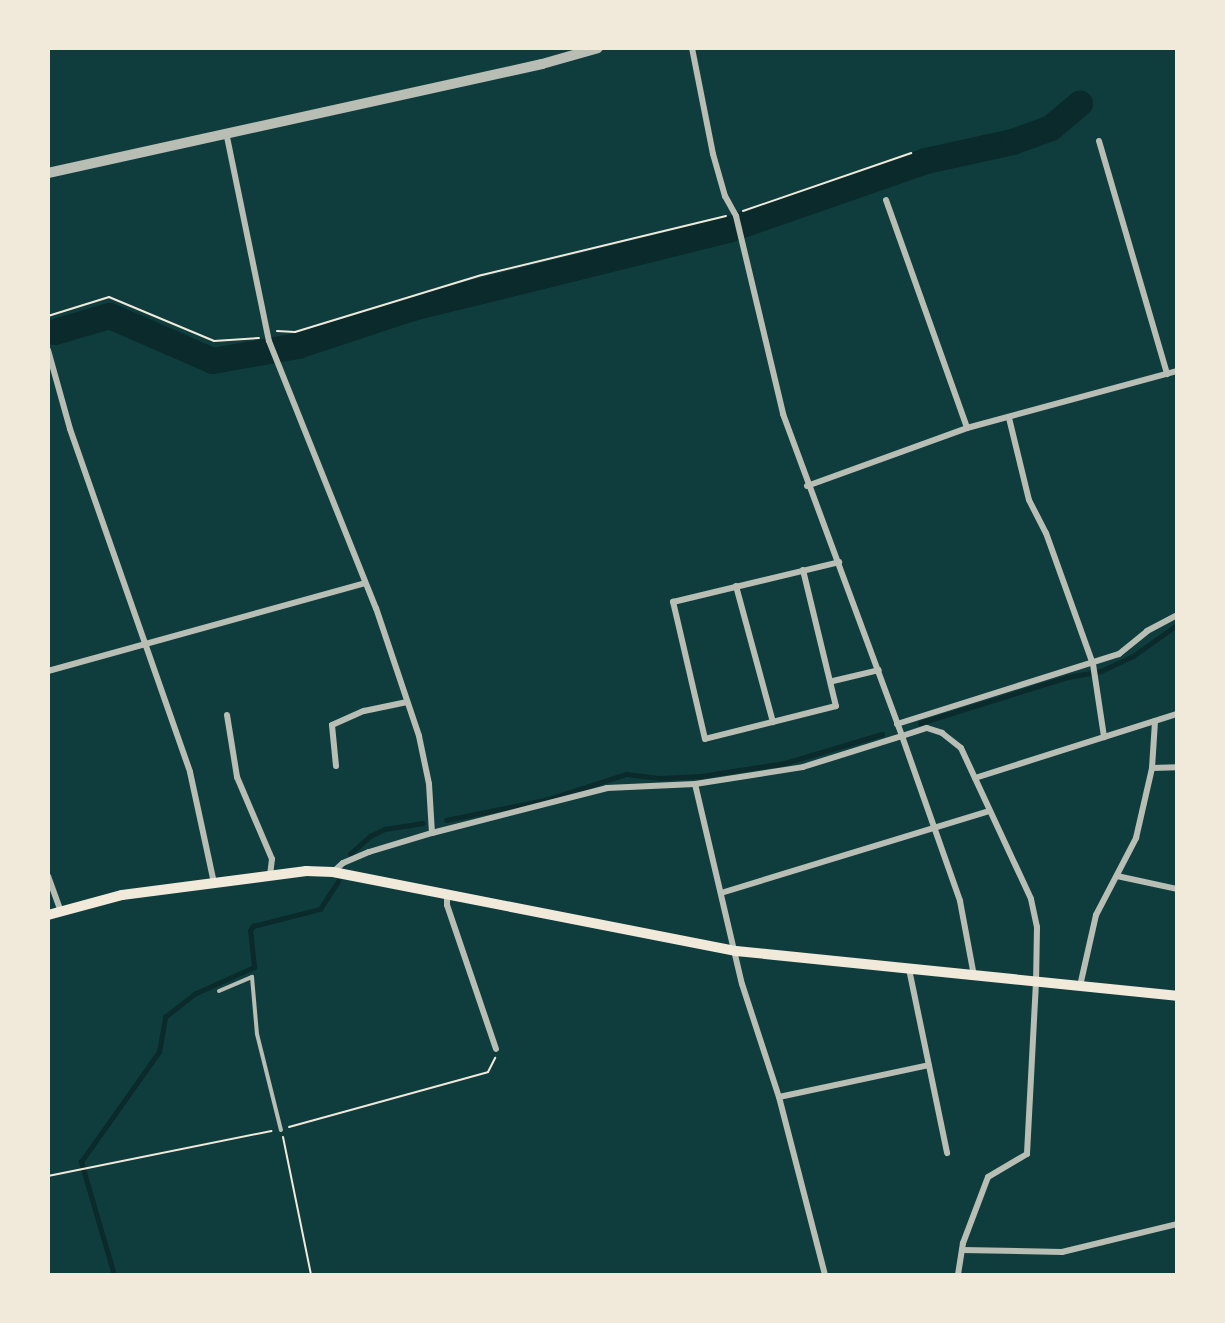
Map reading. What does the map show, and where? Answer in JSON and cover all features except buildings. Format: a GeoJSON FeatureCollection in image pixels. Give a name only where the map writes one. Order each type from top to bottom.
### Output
{"type":"FeatureCollection","features":[{"type":"Feature","properties":{"kind":"main road"},"geometry":{"type":"LineString","coordinates":[[48,915],[122,895],[270,876],[333,872],[736,951],[1177,996]]}},
{"type":"Feature","properties":{"kind":"street"},"geometry":{"type":"LineString","coordinates":[[48,172],[496,75],[598,48]]}},
{"type":"Feature","properties":{"kind":"street"},"geometry":{"type":"LineString","coordinates":[[692,48],[713,154],[725,196],[735,215],[741,237],[783,414],[807,486],[839,562],[879,670],[960,900],[974,976]]}},
{"type":"Feature","properties":{"kind":"street"},"geometry":{"type":"LineString","coordinates":[[226,132],[268,339],[365,583],[407,702],[429,784],[432,833]]}},
{"type":"Feature","properties":{"kind":"street"},"geometry":{"type":"LineString","coordinates":[[1098,141],[1167,374]]}},
{"type":"Feature","properties":{"kind":"street"},"geometry":{"type":"LineString","coordinates":[[886,200],[967,428]]}},
{"type":"Feature","properties":{"kind":"street"},"geometry":{"type":"LineString","coordinates":[[48,350],[70,429],[189,772],[215,884]]}},
{"type":"Feature","properties":{"kind":"street"},"geometry":{"type":"LineString","coordinates":[[807,486],[967,428],[1177,371]]}},
{"type":"Feature","properties":{"kind":"street"},"geometry":{"type":"LineString","coordinates":[[1009,418],[1029,500],[1046,533],[1093,664],[1104,737]]}},
{"type":"Feature","properties":{"kind":"street"},"geometry":{"type":"LineString","coordinates":[[803,570],[833,681],[836,706],[705,739],[673,602],[736,586],[803,570],[839,562]]}},
{"type":"Feature","properties":{"kind":"street"},"geometry":{"type":"LineString","coordinates":[[48,671],[365,583]]}},
{"type":"Feature","properties":{"kind":"street"},"geometry":{"type":"LineString","coordinates":[[736,586],[773,722]]}},
{"type":"Feature","properties":{"kind":"street"},"geometry":{"type":"LineString","coordinates":[[897,724],[1119,654],[1147,631],[1177,615]]}},
{"type":"Feature","properties":{"kind":"street"},"geometry":{"type":"LineString","coordinates":[[833,681],[879,670]]}},
{"type":"Feature","properties":{"kind":"street"},"geometry":{"type":"LineString","coordinates":[[336,766],[332,725],[364,711],[407,702]]}},
{"type":"Feature","properties":{"kind":"street"},"geometry":{"type":"LineString","coordinates":[[975,778],[1177,714]]}},
{"type":"Feature","properties":{"kind":"street"},"geometry":{"type":"LineString","coordinates":[[227,715],[237,777],[272,859],[270,876]]}},
{"type":"Feature","properties":{"kind":"street"},"geometry":{"type":"LineString","coordinates":[[1080,986],[1096,915],[1136,838],[1152,768],[1155,721]]}},
{"type":"Feature","properties":{"kind":"street"},"geometry":{"type":"LineString","coordinates":[[333,872],[351,859],[432,833],[607,788],[695,784],[803,767],[927,728],[942,733],[961,748],[1031,899],[1037,927],[1027,1154],[988,1177],[962,1250],[958,1275]]}},
{"type":"Feature","properties":{"kind":"street"},"geometry":{"type":"LineString","coordinates":[[1152,768],[1177,767]]}},
{"type":"Feature","properties":{"kind":"street"},"geometry":{"type":"LineString","coordinates":[[695,784],[742,984],[779,1097],[825,1275]]}},
{"type":"Feature","properties":{"kind":"street"},"geometry":{"type":"LineString","coordinates":[[721,893],[990,811]]}},
{"type":"Feature","properties":{"kind":"street"},"geometry":{"type":"LineString","coordinates":[[48,876],[61,912]]}},
{"type":"Feature","properties":{"kind":"street"},"geometry":{"type":"LineString","coordinates":[[1117,876],[1177,889]]}},
{"type":"Feature","properties":{"kind":"street"},"geometry":{"type":"LineString","coordinates":[[447,895],[447,905],[496,1049]]}},
{"type":"Feature","properties":{"kind":"street"},"geometry":{"type":"LineString","coordinates":[[909,969],[946,1153]]}},
{"type":"Feature","properties":{"kind":"street"},"geometry":{"type":"LineString","coordinates":[[779,1097],[929,1065]]}},
{"type":"Feature","properties":{"kind":"street"},"geometry":{"type":"LineString","coordinates":[[962,1250],[1062,1252],[1177,1224]]}},
{"type":"Feature","properties":{"kind":"lane"},"geometry":{"type":"LineString","coordinates":[[219,991],[252,977],[257,1034],[281,1130]]}},
{"type":"Feature","properties":{"kind":"path"},"geometry":{"type":"LineString","coordinates":[[266,330],[295,332],[482,274],[735,215],[911,153]]}},
{"type":"Feature","properties":{"kind":"path"},"geometry":{"type":"LineString","coordinates":[[48,316],[109,297],[214,341],[268,339]]}},
{"type":"Feature","properties":{"kind":"path"},"geometry":{"type":"LineString","coordinates":[[48,1176],[281,1130],[488,1072],[495,1063],[496,1049]]}},
{"type":"Feature","properties":{"kind":"path"},"geometry":{"type":"LineString","coordinates":[[281,1130],[311,1275]]}},
{"type":"Feature","properties":{"kind":"waterway"},"geometry":{"type":"LineString","coordinates":[[55,332],[110,316],[213,361],[298,346],[413,308],[728,230],[926,161],[1013,142],[1051,128],[1080,104]]}},
{"type":"Feature","properties":{"kind":"waterway"},"geometry":{"type":"LineString","coordinates":[[920,723],[1068,677],[1101,671],[1133,656],[1177,625]]}},
{"type":"Feature","properties":{"kind":"waterway"},"geometry":{"type":"LineString","coordinates":[[446,820],[549,799],[626,774],[661,778],[701,776],[785,763],[882,734]]}},
{"type":"Feature","properties":{"kind":"waterway"},"geometry":{"type":"LineString","coordinates":[[350,854],[370,836],[385,829],[423,823]]}},
{"type":"Feature","properties":{"kind":"waterway"},"geometry":{"type":"LineString","coordinates":[[114,1275],[81,1162],[159,1052],[165,1017],[194,994],[254,967],[250,931],[253,926],[320,909],[338,881]]}}]}
